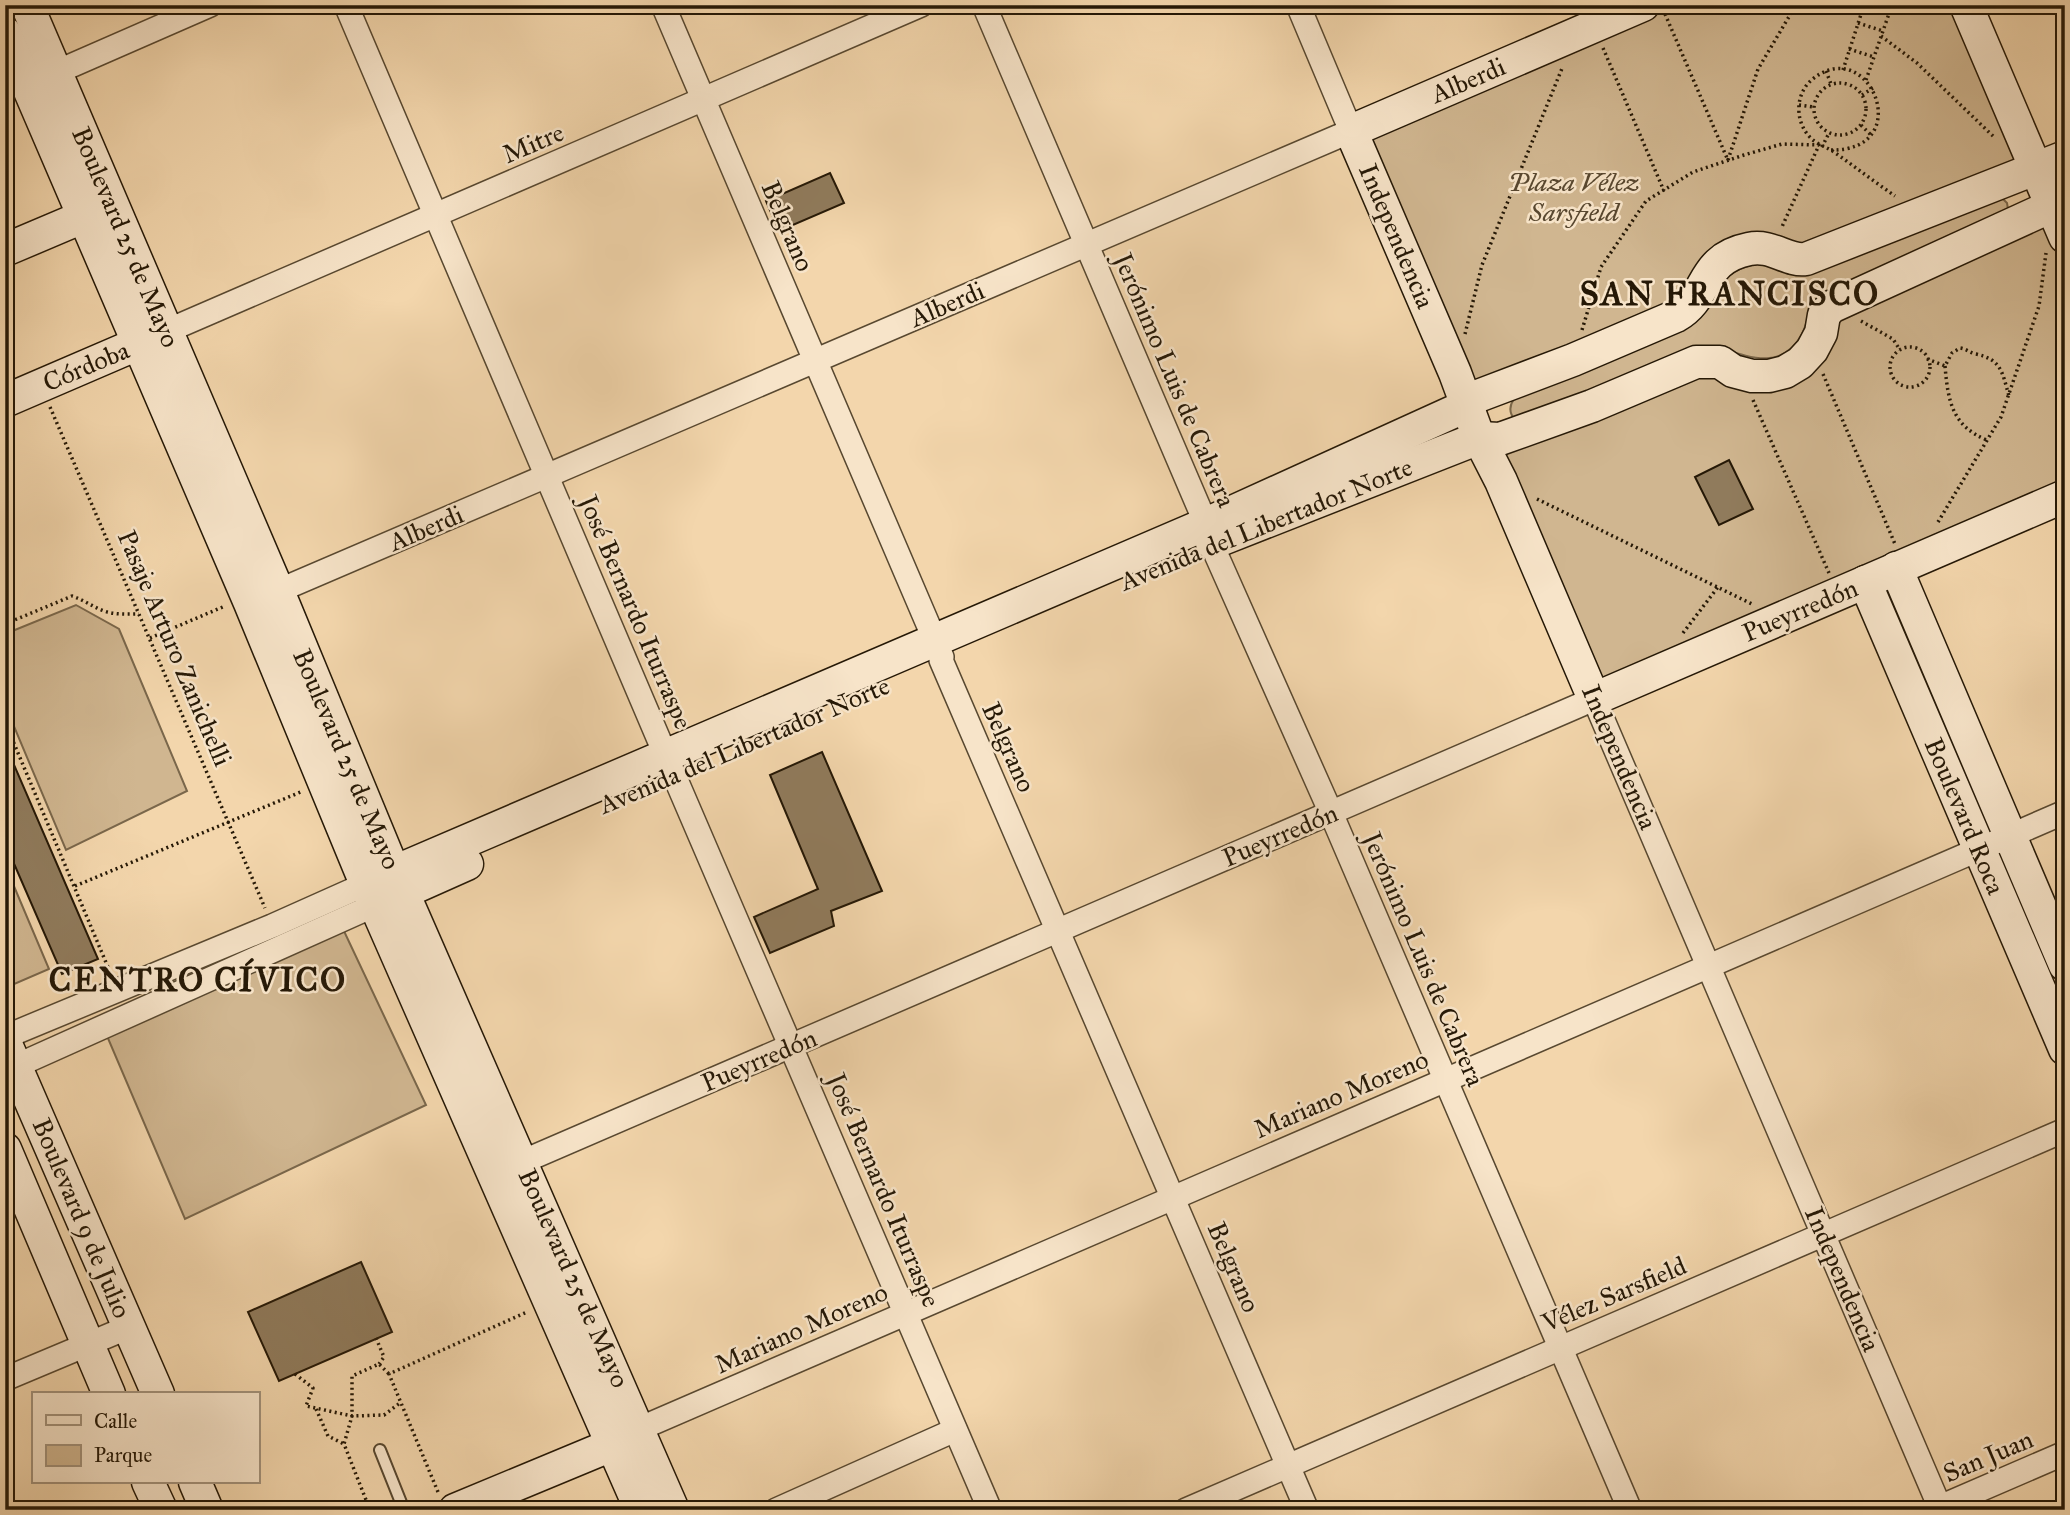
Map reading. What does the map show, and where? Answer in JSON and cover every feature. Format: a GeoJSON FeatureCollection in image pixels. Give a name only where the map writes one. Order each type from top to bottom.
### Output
{"type":"FeatureCollection","features":[{"type":"Feature","properties":{"kind":"main road","name":"Boulevard 25 de Mayo"},"geometry":{"type":"LineString","coordinates":[[27,5],[42,79],[152,337],[258,597],[627,1436],[641,1510]]}},
{"type":"Feature","properties":{"kind":"main road"},"geometry":{"type":"LineString","coordinates":[[1966,5],[2051,163],[2065,237]]}},
{"type":"Feature","properties":{"kind":"main road","name":"Alberdi"},"geometry":{"type":"LineString","coordinates":[[1352,131],[1610,17]]}},
{"type":"Feature","properties":{"kind":"main road","name":"Boulevard 25 de Mayo"},"geometry":{"type":"LineString","coordinates":[[5,33],[42,79]]}},
{"type":"Feature","properties":{"kind":"main road","name":"Independencia"},"geometry":{"type":"LineString","coordinates":[[1352,131],[1455,373],[1479,438],[1501,481],[1594,699]]}},
{"type":"Feature","properties":{"kind":"main road","name":"Avenida del Libertador Norte"},"geometry":{"type":"LineString","coordinates":[[1209,534],[1466,405],[1478,396],[1573,360],[1689,309],[1706,277],[1716,265],[1729,256],[1750,248],[1766,248],[1783,252],[1797,260],[1806,259],[2051,163]]}},
{"type":"Feature","properties":{"kind":"main road"},"geometry":{"type":"LineString","coordinates":[[1747,375],[1769,376],[1785,372],[1800,363],[1812,350],[1821,333],[1823,318],[1830,307],[2058,204]]}},
{"type":"Feature","properties":{"kind":"main road"},"geometry":{"type":"LineString","coordinates":[[5,250],[98,211]]}},
{"type":"Feature","properties":{"kind":"main road","name":"Córdoba"},"geometry":{"type":"LineString","coordinates":[[5,401],[152,337]]}},
{"type":"Feature","properties":{"kind":"main road","name":"Avenida del Libertador Norte"},"geometry":{"type":"LineString","coordinates":[[385,888],[1209,534],[1479,438],[1500,439],[1591,406],[1696,362],[1720,362],[1732,371],[1747,375]]}},
{"type":"Feature","properties":{"kind":"main road","name":"Pueyrredón"},"geometry":{"type":"LineString","coordinates":[[1594,699],[2065,496]]}},
{"type":"Feature","properties":{"kind":"main road","name":"Boulevard Roca"},"geometry":{"type":"LineString","coordinates":[[1905,564],[2010,836],[2065,965]]}},
{"type":"Feature","properties":{"kind":"main road","name":"Boulevard Roca"},"geometry":{"type":"LineString","coordinates":[[1851,588],[1979,849],[2065,1049]]}},
{"type":"Feature","properties":{"kind":"main road","name":"Boulevard 25 de Mayo"},"geometry":{"type":"LineString","coordinates":[[258,597],[324,782],[385,888]]}},
{"type":"Feature","properties":{"kind":"main road","name":"Boulevard 9 de Julio"},"geometry":{"type":"LineString","coordinates":[[8,1054],[157,1392]]}},
{"type":"Feature","properties":{"kind":"main road","name":"Boulevard 9 de Julio"},"geometry":{"type":"LineString","coordinates":[[5,1149],[108,1392]]}},
{"type":"Feature","properties":{"kind":"main road","name":"Boulevard 25 de Mayo"},"geometry":{"type":"LineString","coordinates":[[509,1168],[551,1302],[627,1436],[673,1510]]}},
{"type":"Feature","properties":{"kind":"main road"},"geometry":{"type":"LineString","coordinates":[[448,1504],[627,1436]]}},
{"type":"Feature","properties":{"kind":"main road"},"geometry":{"type":"LineString","coordinates":[[149,1484],[160,1510]]}},
{"type":"Feature","properties":{"kind":"main road"},"geometry":{"type":"LineString","coordinates":[[196,1484],[207,1510]]}},
{"type":"Feature","properties":{"kind":"street"},"geometry":{"type":"LineString","coordinates":[[42,79],[210,5]]}},
{"type":"Feature","properties":{"kind":"street","name":"José Bernardo Iturraspe"},"geometry":{"type":"LineString","coordinates":[[346,5],[990,1510]]}},
{"type":"Feature","properties":{"kind":"street","name":"Belgrano"},"geometry":{"type":"LineString","coordinates":[[663,5],[1307,1510]]}},
{"type":"Feature","properties":{"kind":"street","name":"Mitre"},"geometry":{"type":"LineString","coordinates":[[152,337],[921,5]]}},
{"type":"Feature","properties":{"kind":"street","name":"Jerónimo Luis de Cabrera"},"geometry":{"type":"LineString","coordinates":[[985,5],[1209,534],[1630,1510]]}},
{"type":"Feature","properties":{"kind":"street","name":"Independencia"},"geometry":{"type":"LineString","coordinates":[[1298,5],[1352,131]]}},
{"type":"Feature","properties":{"kind":"street","name":"Alberdi"},"geometry":{"type":"LineString","coordinates":[[258,597],[1352,131]]}},
{"type":"Feature","properties":{"kind":"street","name":"Independencia"},"geometry":{"type":"LineString","coordinates":[[1594,699],[1824,1234],[1938,1509]]}},
{"type":"Feature","properties":{"kind":"street","name":"Pueyrredón"},"geometry":{"type":"LineString","coordinates":[[509,1168],[1594,699]]}},
{"type":"Feature","properties":{"kind":"street","name":"Mariano Moreno"},"geometry":{"type":"LineString","coordinates":[[627,1436],[2065,812]]}},
{"type":"Feature","properties":{"kind":"street","name":"Avenida del Libertador Norte"},"geometry":{"type":"LineString","coordinates":[[8,1054],[118,990],[272,926],[385,888]]}},
{"type":"Feature","properties":{"kind":"street","name":"Avenida del Libertador Norte"},"geometry":{"type":"LineString","coordinates":[[8,1054],[385,888]]}},
{"type":"Feature","properties":{"kind":"street","name":"Vélez Sarsfield"},"geometry":{"type":"LineString","coordinates":[[1186,1510],[2065,1130]]}},
{"type":"Feature","properties":{"kind":"street"},"geometry":{"type":"LineString","coordinates":[[5,1379],[129,1327]]}},
{"type":"Feature","properties":{"kind":"street"},"geometry":{"type":"LineString","coordinates":[[776,1510],[955,1430]]}},
{"type":"Feature","properties":{"kind":"street","name":"San Juan"},"geometry":{"type":"LineString","coordinates":[[1938,1509],[2065,1453]]}},
{"type":"Feature","properties":{"kind":"lane"},"geometry":{"type":"LineString","coordinates":[[380,1450],[404,1510]]}},
{"type":"Feature","properties":{"kind":"path"},"geometry":{"type":"LineString","coordinates":[[1662,5],[1728,160]]}},
{"type":"Feature","properties":{"kind":"path"},"geometry":{"type":"LineString","coordinates":[[1728,160],[1758,69],[1796,5]]}},
{"type":"Feature","properties":{"kind":"path"},"geometry":{"type":"LineString","coordinates":[[1843,70],[1864,5]]}},
{"type":"Feature","properties":{"kind":"path"},"geometry":{"type":"LineString","coordinates":[[1866,80],[1892,5]]}},
{"type":"Feature","properties":{"kind":"path"},"geometry":{"type":"LineString","coordinates":[[1610,17],[1664,191]]}},
{"type":"Feature","properties":{"kind":"path"},"geometry":{"type":"LineString","coordinates":[[1455,373],[1482,265],[1610,17]]}},
{"type":"Feature","properties":{"kind":"path"},"geometry":{"type":"LineString","coordinates":[[1858,23],[1882,33],[1917,62],[1999,141]]}},
{"type":"Feature","properties":{"kind":"path"},"geometry":{"type":"LineString","coordinates":[[1849,49],[1874,57]]}},
{"type":"Feature","properties":{"kind":"path"},"geometry":{"type":"LineString","coordinates":[[1826,71],[1831,84]]}},
{"type":"Feature","properties":{"kind":"path"},"geometry":{"type":"LineString","coordinates":[[1831,150],[1858,146],[1871,135],[1880,113],[1873,89],[1866,80],[1850,71],[1826,71],[1813,78],[1805,88],[1799,105],[1798,113],[1802,126],[1809,137],[1897,197],[1915,216]]}},
{"type":"Feature","properties":{"kind":"path"},"geometry":{"type":"LineString","coordinates":[[1844,83],[1853,86],[1862,95],[1866,115],[1861,125],[1849,134],[1829,133],[1818,125],[1813,107],[1820,91],[1831,84],[1844,83]]}},
{"type":"Feature","properties":{"kind":"path"},"geometry":{"type":"LineString","coordinates":[[1862,95],[1873,89]]}},
{"type":"Feature","properties":{"kind":"path"},"geometry":{"type":"LineString","coordinates":[[1799,105],[1813,107]]}},
{"type":"Feature","properties":{"kind":"path"},"geometry":{"type":"LineString","coordinates":[[1861,125],[1871,135]]}},
{"type":"Feature","properties":{"kind":"path"},"geometry":{"type":"LineString","coordinates":[[1783,252],[1781,229],[1829,133]]}},
{"type":"Feature","properties":{"kind":"path"},"geometry":{"type":"LineString","coordinates":[[1573,360],[1601,267],[1646,201],[1693,172],[1728,160],[1782,144],[1821,146]]}},
{"type":"Feature","properties":{"kind":"path"},"geometry":{"type":"LineString","coordinates":[[1905,564],[2001,417],[2039,306],[2058,204]]}},
{"type":"Feature","properties":{"kind":"path"},"geometry":{"type":"LineString","coordinates":[[1823,318],[1863,321],[1893,340],[1900,350]]}},
{"type":"Feature","properties":{"kind":"path"},"geometry":{"type":"LineString","coordinates":[[1909,347],[1916,349],[1927,359],[1929,369],[1924,381],[1913,387],[1900,385],[1895,381],[1890,369],[1893,356],[1900,350],[1909,347]]}},
{"type":"Feature","properties":{"kind":"path"},"geometry":{"type":"LineString","coordinates":[[1987,440],[1966,430],[1950,403],[1945,366],[1952,353],[1960,348],[1975,354],[1985,354],[1995,361],[2008,396]]}},
{"type":"Feature","properties":{"kind":"path"},"geometry":{"type":"LineString","coordinates":[[1812,350],[1905,564]]}},
{"type":"Feature","properties":{"kind":"path"},"geometry":{"type":"LineString","coordinates":[[1927,359],[1945,366]]}},
{"type":"Feature","properties":{"kind":"path"},"geometry":{"type":"LineString","coordinates":[[1747,375],[1750,393],[1851,588]]}},
{"type":"Feature","properties":{"kind":"path","name":"Pasaje Arturo Zanichelli"},"geometry":{"type":"LineString","coordinates":[[41,386],[272,926]]}},
{"type":"Feature","properties":{"kind":"path"},"geometry":{"type":"LineString","coordinates":[[1501,481],[1781,618]]}},
{"type":"Feature","properties":{"kind":"path"},"geometry":{"type":"LineString","coordinates":[[5,624],[72,596],[86,600],[101,611],[139,614]]}},
{"type":"Feature","properties":{"kind":"path"},"geometry":{"type":"LineString","coordinates":[[150,638],[258,597]]}},
{"type":"Feature","properties":{"kind":"path"},"geometry":{"type":"LineString","coordinates":[[5,722],[118,990]]}},
{"type":"Feature","properties":{"kind":"path"},"geometry":{"type":"LineString","coordinates":[[74,886],[324,782]]}},
{"type":"Feature","properties":{"kind":"path"},"geometry":{"type":"LineString","coordinates":[[389,1374],[551,1302]]}},
{"type":"Feature","properties":{"kind":"path"},"geometry":{"type":"LineString","coordinates":[[370,1510],[344,1444],[352,1416],[352,1376],[379,1364],[384,1357],[376,1338]]}},
{"type":"Feature","properties":{"kind":"path"},"geometry":{"type":"LineString","coordinates":[[379,1364],[389,1374],[448,1504]]}},
{"type":"Feature","properties":{"kind":"path"},"geometry":{"type":"LineString","coordinates":[[295,1374],[313,1388],[306,1406],[316,1409],[352,1416],[384,1415],[401,1402]]}},
{"type":"Feature","properties":{"kind":"path"},"geometry":{"type":"LineString","coordinates":[[316,1409],[328,1436],[344,1444]]}},
{"type":"Feature","properties":{"kind":"green space","name":"Plaza Vélez Sarsfield"},"geometry":{"type":"Polygon","coordinates":[[[1643,5],[1966,5],[2037,170],[1806,259],[1766,248],[1698,292],[1478,396],[1351,131],[1643,5]]]}},
{"type":"Feature","properties":{"kind":"green space"},"geometry":{"type":"Polygon","coordinates":[[[2000,196],[2007,203],[2008,209],[1812,307],[1802,334],[1786,353],[1766,358],[1721,348],[1515,420],[1512,415],[1514,399],[1721,283],[1740,269],[2000,196]]]}},
{"type":"Feature","properties":{"kind":"green space"},"geometry":{"type":"Polygon","coordinates":[[[2052,207],[2065,237],[2065,496],[1594,699],[1501,481],[1500,439],[1696,362],[1769,376],[1824,315],[2052,207]]]}},
{"type":"Feature","properties":{"kind":"green space"},"geometry":{"type":"Polygon","coordinates":[[[76,605],[119,629],[187,791],[66,850],[5,705],[5,634],[76,605]]]}},
{"type":"Feature","properties":{"kind":"green space"},"geometry":{"type":"Polygon","coordinates":[[[5,865],[49,969],[5,988],[5,865]]]}},
{"type":"Feature","properties":{"kind":"green space"},"geometry":{"type":"Polygon","coordinates":[[[343,929],[426,1105],[185,1219],[107,1036],[343,929]]]}},
{"type":"Feature","properties":{"kind":"building"},"geometry":{"type":"Polygon","coordinates":[[[830,173],[844,203],[779,231],[766,201],[830,173]]]}},
{"type":"Feature","properties":{"kind":"building"},"geometry":{"type":"Polygon","coordinates":[[[1729,460],[1753,509],[1719,525],[1695,477],[1729,460]]]}},
{"type":"Feature","properties":{"kind":"building"},"geometry":{"type":"Polygon","coordinates":[[[5,744],[98,959],[62,974],[5,843],[5,744]]]}},
{"type":"Feature","properties":{"kind":"building"},"geometry":{"type":"Polygon","coordinates":[[[822,752],[882,891],[831,911],[834,926],[770,953],[754,917],[818,889],[770,775],[822,752]]]}},
{"type":"Feature","properties":{"kind":"building"},"geometry":{"type":"Polygon","coordinates":[[[361,1262],[392,1332],[279,1381],[248,1312],[361,1262]]]}},
{"type":"Feature","properties":{"kind":"district","name":"SAN FRANCISCO"},"geometry":{"type":"Point","coordinates":[1730,294]}},
{"type":"Feature","properties":{"kind":"district","name":"CENTRO CÍVICO"},"geometry":{"type":"Point","coordinates":[198,980]}}]}
